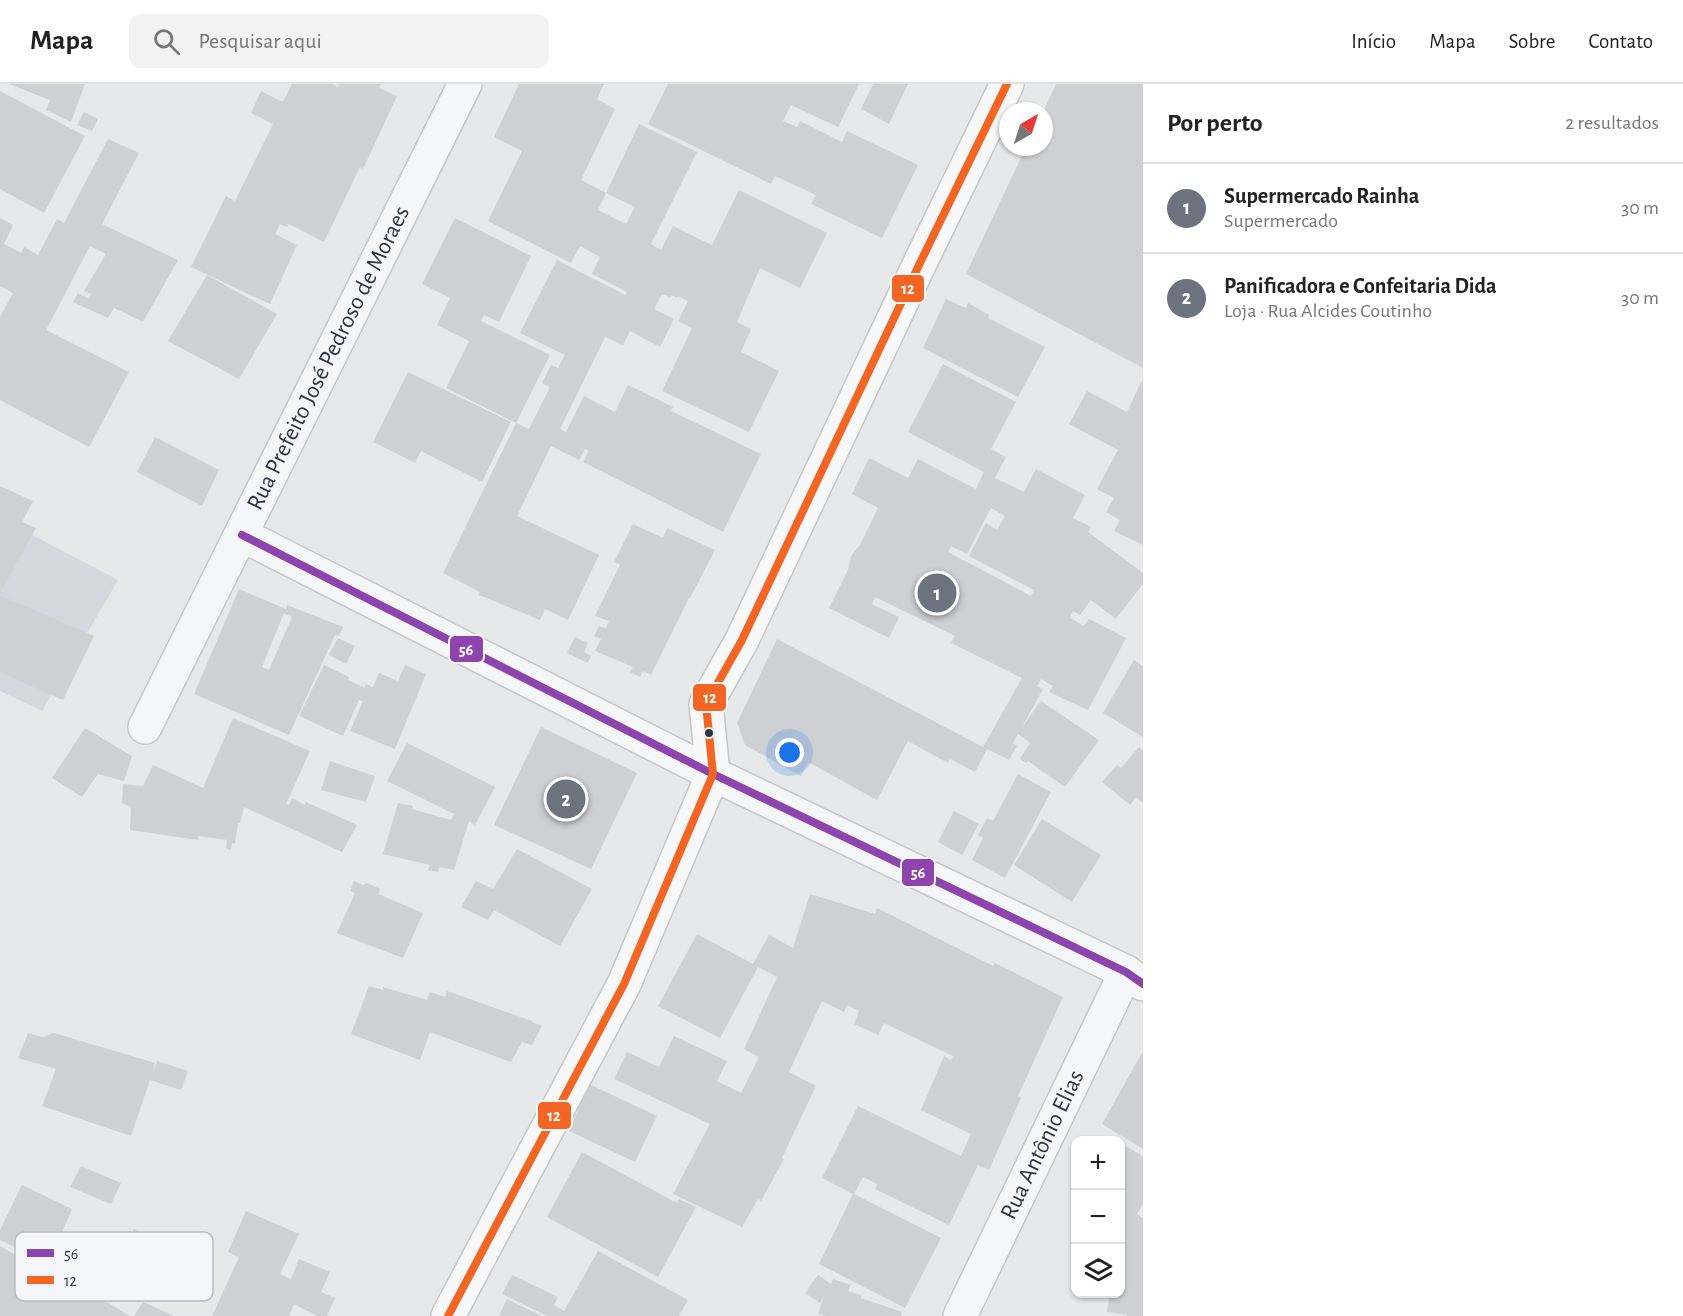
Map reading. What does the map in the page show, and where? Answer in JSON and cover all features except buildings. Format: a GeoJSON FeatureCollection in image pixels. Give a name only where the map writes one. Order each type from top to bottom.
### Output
{"type":"FeatureCollection","features":[{"type":"Feature","properties":{"kind":"main road"},"geometry":{"type":"LineString","coordinates":[[448,1316],[624,984],[713,774],[706,704],[742,640],[1007,84]]}},
{"type":"Feature","properties":{"kind":"street","name":"Rua Prefeito José Pedroso de Moraes"},"geometry":{"type":"LineString","coordinates":[[146,727],[465,84]]}},
{"type":"Feature","properties":{"kind":"street"},"geometry":{"type":"LineString","coordinates":[[242,535],[713,774],[1134,978]]}},
{"type":"Feature","properties":{"kind":"street","name":"Rua Antônio Elias"},"geometry":{"type":"LineString","coordinates":[[960,1316],[1134,978]]}},
{"type":"Feature","properties":{"kind":"shaded area"},"geometry":{"type":"Polygon","coordinates":[[[0,518],[118,580],[42,711],[0,691],[0,518]]]}},
{"type":"Feature","properties":{"kind":"transit line","name":"12"},"geometry":{"type":"LineString","coordinates":[[448,1316],[624,984],[713,774],[706,704],[742,640],[1007,84]]}},
{"type":"Feature","properties":{"kind":"transit line","name":"56"},"geometry":{"type":"LineString","coordinates":[[242,535],[713,774],[1126,972],[1143,984]]}},
{"type":"Feature","properties":{"kind":"place","name":"Supermercado Rainha"},"geometry":{"type":"Point","coordinates":[937,593]}},
{"type":"Feature","properties":{"kind":"place","name":"Panificadora e Confeitaria Dida"},"geometry":{"type":"Point","coordinates":[566,799]}}]}
